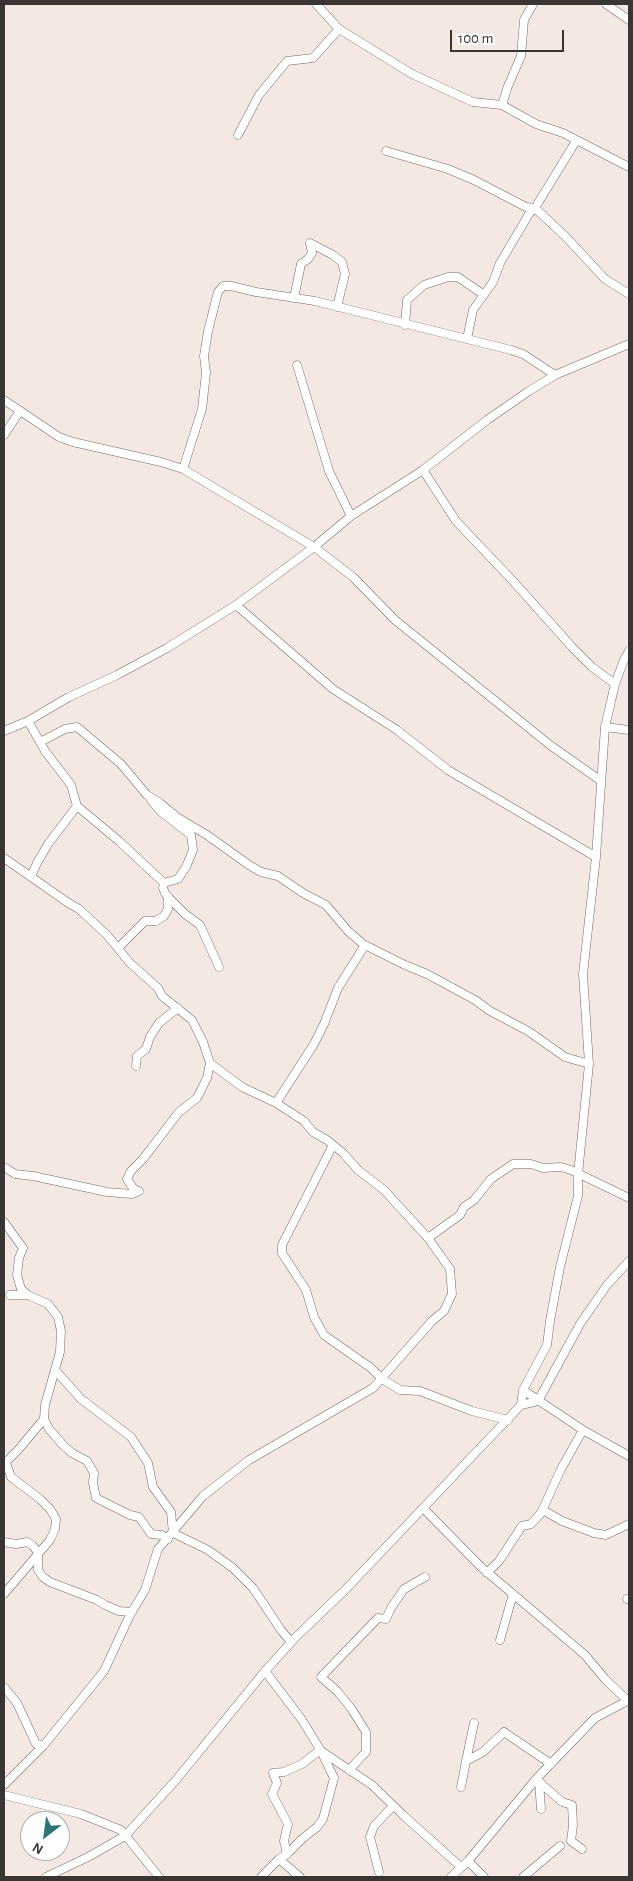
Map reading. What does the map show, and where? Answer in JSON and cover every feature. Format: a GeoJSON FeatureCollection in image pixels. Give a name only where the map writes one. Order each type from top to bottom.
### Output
{"type":"FeatureCollection","features":[{"type":"Feature","properties":{"kind":"street"},"geometry":{"type":"LineString","coordinates":[[316,4],[339,29],[412,74],[473,102],[502,106],[536,124],[563,134],[629,167]]}},
{"type":"Feature","properties":{"kind":"street"},"geometry":{"type":"LineString","coordinates":[[502,106],[521,56],[524,20],[533,4]]}},
{"type":"Feature","properties":{"kind":"street"},"geometry":{"type":"LineString","coordinates":[[606,4],[629,20]]}},
{"type":"Feature","properties":{"kind":"street"},"geometry":{"type":"LineString","coordinates":[[238,135],[259,95],[286,61],[313,58],[339,29]]}},
{"type":"Feature","properties":{"kind":"street"},"geometry":{"type":"LineString","coordinates":[[467,339],[470,316],[497,275],[500,263],[529,214],[535,208],[576,141]]}},
{"type":"Feature","properties":{"kind":"street"},"geometry":{"type":"LineString","coordinates":[[386,151],[448,169],[526,207],[535,208],[605,279],[629,294]]}},
{"type":"Feature","properties":{"kind":"street"},"geometry":{"type":"LineString","coordinates":[[294,298],[301,264],[312,254],[310,243],[342,262],[345,274],[337,307]]}},
{"type":"Feature","properties":{"kind":"street"},"geometry":{"type":"LineString","coordinates":[[405,325],[408,300],[424,285],[448,277],[458,277],[484,295]]}},
{"type":"Feature","properties":{"kind":"street"},"geometry":{"type":"LineString","coordinates":[[183,469],[202,409],[206,373],[204,356],[218,292],[223,286],[337,307],[523,354],[555,375]]}},
{"type":"Feature","properties":{"kind":"street"},"geometry":{"type":"LineString","coordinates":[[4,730],[28,721],[70,697],[117,675],[167,648],[236,605],[314,547],[351,516],[423,470],[487,420],[555,375],[629,344]]}},
{"type":"Feature","properties":{"kind":"street"},"geometry":{"type":"LineString","coordinates":[[297,365],[329,471],[351,516]]}},
{"type":"Feature","properties":{"kind":"street"},"geometry":{"type":"LineString","coordinates":[[4,400],[59,437],[183,469],[314,547],[353,577],[395,620],[550,745],[602,781]]}},
{"type":"Feature","properties":{"kind":"street"},"geometry":{"type":"LineString","coordinates":[[4,435],[20,410]]}},
{"type":"Feature","properties":{"kind":"street"},"geometry":{"type":"LineString","coordinates":[[423,470],[456,521],[505,572],[572,647],[592,667],[615,684]]}},
{"type":"Feature","properties":{"kind":"street"},"geometry":{"type":"LineString","coordinates":[[236,605],[333,688],[397,730],[448,770],[596,857]]}},
{"type":"Feature","properties":{"kind":"street"},"geometry":{"type":"LineString","coordinates":[[46,1877],[88,1857],[125,1836],[176,1780],[265,1671],[346,1589],[521,1405],[523,1390],[547,1345],[560,1267],[578,1196],[578,1174],[589,1064],[583,974],[596,857],[605,727],[615,684],[629,651]]}},
{"type":"Feature","properties":{"kind":"street"},"geometry":{"type":"LineString","coordinates":[[28,721],[45,752],[71,785],[77,806],[119,841],[164,883]]}},
{"type":"Feature","properties":{"kind":"street"},"geometry":{"type":"LineString","coordinates":[[40,742],[65,730],[77,727],[121,764],[160,811],[191,835],[193,850],[186,867],[178,879],[164,883]]}},
{"type":"Feature","properties":{"kind":"street"},"geometry":{"type":"LineString","coordinates":[[605,727],[629,730]]}},
{"type":"Feature","properties":{"kind":"street"},"geometry":{"type":"LineString","coordinates":[[147,795],[249,865],[261,872],[283,879],[303,893],[326,905],[348,931],[365,945],[427,974],[475,1000],[565,1057],[589,1064]]}},
{"type":"Feature","properties":{"kind":"street"},"geometry":{"type":"LineString","coordinates":[[31,877],[36,863],[48,844],[77,806]]}},
{"type":"Feature","properties":{"kind":"street"},"geometry":{"type":"LineString","coordinates":[[4,858],[79,909],[107,935],[141,973],[158,988],[162,996],[192,1020],[203,1042],[210,1063],[207,1078],[197,1098],[179,1112],[143,1159],[131,1171],[127,1179],[139,1191],[132,1194],[107,1192],[15,1174],[4,1167]]}},
{"type":"Feature","properties":{"kind":"street"},"geometry":{"type":"LineString","coordinates":[[164,883],[163,888],[168,896],[185,914],[200,925],[219,967]]}},
{"type":"Feature","properties":{"kind":"street"},"geometry":{"type":"LineString","coordinates":[[118,948],[145,921],[156,922],[164,916],[168,909],[168,896]]}},
{"type":"Feature","properties":{"kind":"street"},"geometry":{"type":"LineString","coordinates":[[276,1103],[314,1044],[338,988],[365,945]]}},
{"type":"Feature","properties":{"kind":"street"},"geometry":{"type":"LineString","coordinates":[[136,1066],[137,1056],[146,1049],[150,1037],[160,1023],[178,1008]]}},
{"type":"Feature","properties":{"kind":"street"},"geometry":{"type":"LineString","coordinates":[[4,1785],[44,1745],[104,1671],[132,1612],[145,1590],[158,1549],[203,1496],[250,1460],[373,1388],[432,1321],[444,1311],[452,1294],[450,1269],[428,1238],[384,1190],[294,1114],[242,1087],[210,1063]]}},
{"type":"Feature","properties":{"kind":"street"},"geometry":{"type":"LineString","coordinates":[[333,1145],[282,1245],[282,1253],[306,1290],[314,1317],[324,1335],[400,1390],[420,1391],[472,1411],[508,1420]]}},
{"type":"Feature","properties":{"kind":"street"},"geometry":{"type":"LineString","coordinates":[[428,1238],[460,1215],[464,1207],[474,1200],[491,1179],[513,1164],[531,1164],[543,1168],[561,1167],[629,1198]]}},
{"type":"Feature","properties":{"kind":"street"},"geometry":{"type":"LineString","coordinates":[[4,1222],[23,1248],[19,1258],[17,1275],[21,1289],[28,1295],[48,1304],[58,1318],[61,1331],[60,1352],[45,1405],[44,1419],[49,1429],[63,1445],[87,1461],[94,1473],[93,1482],[96,1498],[130,1515],[140,1517],[151,1534],[170,1536],[208,1550],[232,1568],[253,1588],[281,1630],[292,1642]]}},
{"type":"Feature","properties":{"kind":"street"},"geometry":{"type":"LineString","coordinates":[[538,1402],[580,1324],[607,1285],[629,1261]]}},
{"type":"Feature","properties":{"kind":"street"},"geometry":{"type":"LineString","coordinates":[[10,1295],[28,1295]]}},
{"type":"Feature","properties":{"kind":"street"},"geometry":{"type":"LineString","coordinates":[[56,1371],[81,1398],[131,1437],[148,1463],[153,1487],[171,1512],[170,1536]]}},
{"type":"Feature","properties":{"kind":"street"},"geometry":{"type":"LineString","coordinates":[[523,1390],[538,1402],[629,1456]]}},
{"type":"Feature","properties":{"kind":"street"},"geometry":{"type":"LineString","coordinates":[[521,1405],[538,1402]]}},
{"type":"Feature","properties":{"kind":"street"},"geometry":{"type":"LineString","coordinates":[[4,1594],[50,1540],[55,1529],[56,1519],[50,1509],[11,1477],[5,1463],[44,1419]]}},
{"type":"Feature","properties":{"kind":"street"},"geometry":{"type":"LineString","coordinates":[[487,1573],[499,1561],[522,1526],[531,1524],[543,1510],[561,1469],[583,1430]]}},
{"type":"Feature","properties":{"kind":"street"},"geometry":{"type":"LineString","coordinates":[[423,1508],[487,1573],[585,1655],[605,1679],[629,1700],[595,1718],[551,1764],[468,1861],[451,1877]]}},
{"type":"Feature","properties":{"kind":"street"},"geometry":{"type":"LineString","coordinates":[[543,1510],[562,1521],[594,1533],[606,1535],[629,1524]]}},
{"type":"Feature","properties":{"kind":"street"},"geometry":{"type":"LineString","coordinates":[[4,1542],[16,1544],[27,1542],[38,1552],[38,1570],[50,1582],[97,1600],[104,1605],[132,1612]]}},
{"type":"Feature","properties":{"kind":"street"},"geometry":{"type":"LineString","coordinates":[[349,1770],[366,1752],[366,1732],[351,1708],[337,1691],[321,1677],[378,1618],[386,1619],[404,1589],[425,1578]]}},
{"type":"Feature","properties":{"kind":"street"},"geometry":{"type":"LineString","coordinates":[[500,1640],[513,1594]]}},
{"type":"Feature","properties":{"kind":"street"},"geometry":{"type":"LineString","coordinates":[[261,1877],[279,1859],[288,1854],[302,1838],[317,1827],[323,1819],[334,1778],[321,1750],[302,1720],[265,1671]]}},
{"type":"Feature","properties":{"kind":"street"},"geometry":{"type":"LineString","coordinates":[[4,1687],[17,1703],[36,1744],[44,1745]]}},
{"type":"Feature","properties":{"kind":"street"},"geometry":{"type":"LineString","coordinates":[[461,1788],[474,1723]]}},
{"type":"Feature","properties":{"kind":"street"},"geometry":{"type":"LineString","coordinates":[[466,1761],[483,1752],[504,1732],[551,1764]]}},
{"type":"Feature","properties":{"kind":"street"},"geometry":{"type":"LineString","coordinates":[[321,1750],[372,1785],[461,1867]]}},
{"type":"Feature","properties":{"kind":"street"},"geometry":{"type":"LineString","coordinates":[[288,1854],[284,1841],[288,1824],[272,1794],[278,1783],[273,1773],[284,1772],[302,1764],[321,1750]]}},
{"type":"Feature","properties":{"kind":"street"},"geometry":{"type":"LineString","coordinates":[[537,1780],[541,1809]]}},
{"type":"Feature","properties":{"kind":"street"},"geometry":{"type":"LineString","coordinates":[[537,1780],[562,1802],[572,1805],[573,1825],[571,1841],[582,1850]]}},
{"type":"Feature","properties":{"kind":"street"},"geometry":{"type":"LineString","coordinates":[[4,1795],[81,1814],[121,1830],[159,1877]]}},
{"type":"Feature","properties":{"kind":"street"},"geometry":{"type":"LineString","coordinates":[[379,1872],[370,1836],[374,1826],[393,1806]]}},
{"type":"Feature","properties":{"kind":"street"},"geometry":{"type":"LineString","coordinates":[[523,1877],[560,1846]]}},
{"type":"Feature","properties":{"kind":"street"},"geometry":{"type":"LineString","coordinates":[[279,1859],[300,1877]]}},
{"type":"Feature","properties":{"kind":"street"},"geometry":{"type":"LineString","coordinates":[[468,1861],[484,1877]]}}]}
